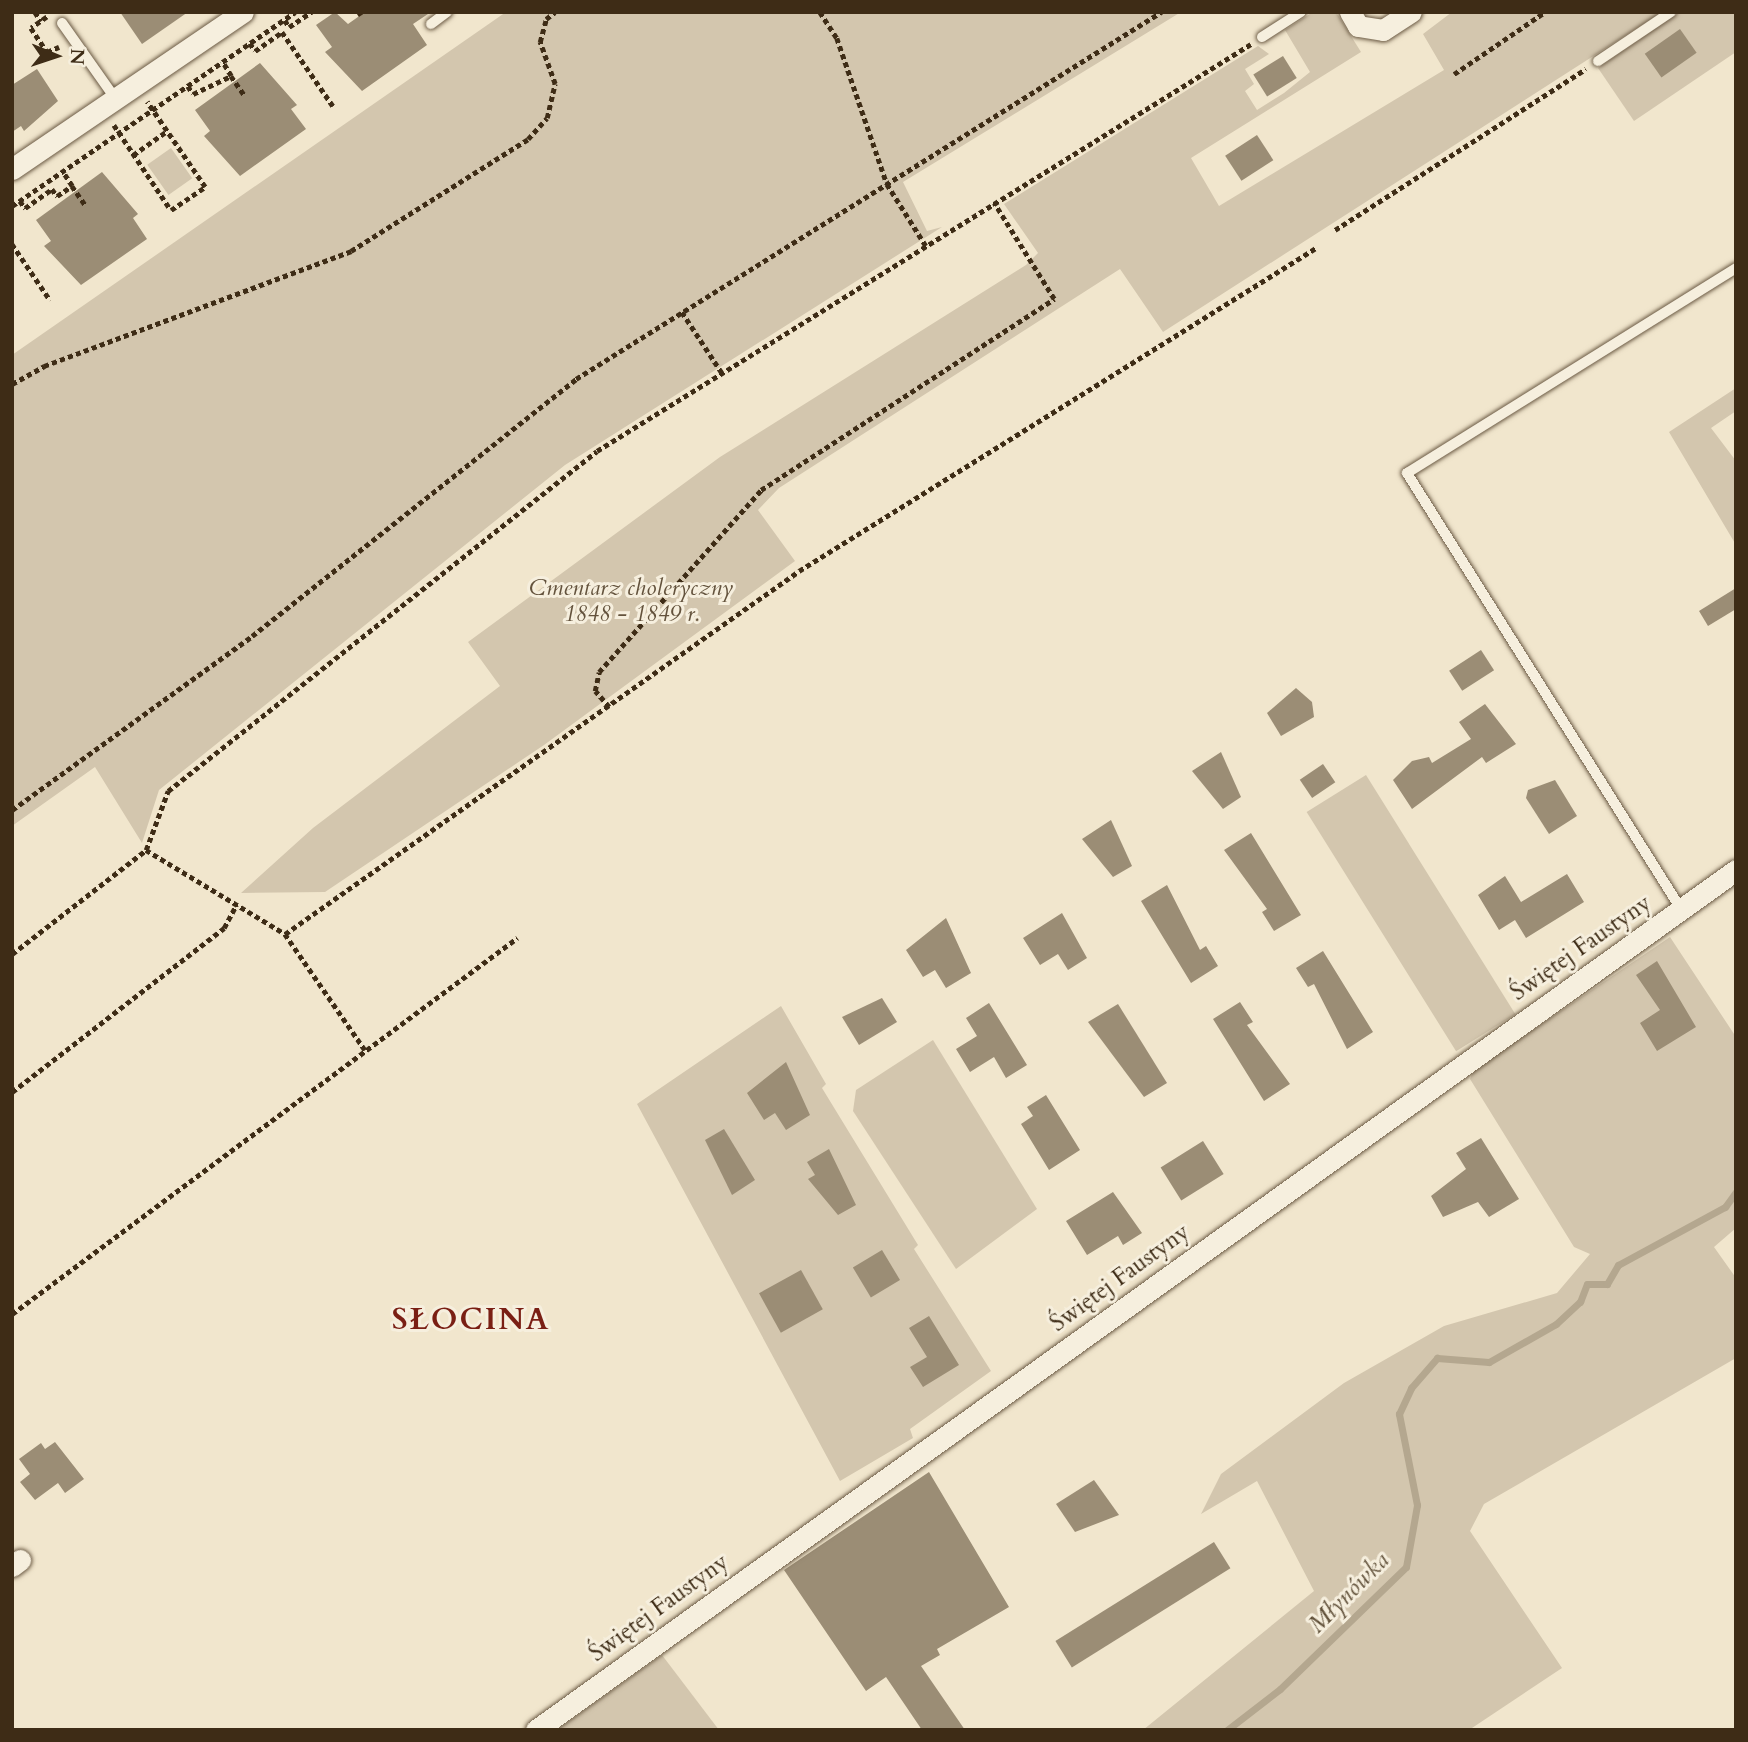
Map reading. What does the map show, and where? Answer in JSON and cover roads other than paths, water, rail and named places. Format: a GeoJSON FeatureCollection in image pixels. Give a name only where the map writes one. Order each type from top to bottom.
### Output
{"type":"FeatureCollection","features":[{"type":"Feature","properties":{"kind":"street"},"geometry":{"type":"LineString","coordinates":[[12,169],[243,12]]}},
{"type":"Feature","properties":{"kind":"street"},"geometry":{"type":"LineString","coordinates":[[1350,12],[1358,26],[1383,30],[1411,12]]}},
{"type":"Feature","properties":{"kind":"street","name":"Świętej Faustyny"},"geometry":{"type":"LineString","coordinates":[[536,1730],[1736,870]]}},
{"type":"Feature","properties":{"kind":"lane"},"geometry":{"type":"LineString","coordinates":[[430,24],[447,12]]}},
{"type":"Feature","properties":{"kind":"lane"},"geometry":{"type":"LineString","coordinates":[[1262,37],[1301,12]]}},
{"type":"Feature","properties":{"kind":"lane"},"geometry":{"type":"LineString","coordinates":[[1598,61],[1671,12]]}},
{"type":"Feature","properties":{"kind":"lane"},"geometry":{"type":"LineString","coordinates":[[62,23],[108,103]]}},
{"type":"Feature","properties":{"kind":"lane"},"geometry":{"type":"LineString","coordinates":[[1681,909],[1407,474],[1736,268]]}},
{"type":"Feature","properties":{"kind":"waterway","name":"Młynówka"},"geometry":{"type":"LineString","coordinates":[[1227,1730],[1280,1689],[1406,1567],[1417,1505],[1399,1414],[1411,1388],[1437,1358],[1489,1362],[1556,1324],[1580,1302],[1587,1284],[1607,1284],[1618,1265],[1725,1207],[1736,1192]]}},
{"type":"Feature","properties":{"kind":"district","name":"SŁOCINA"},"geometry":{"type":"Point","coordinates":[471,1320]}},
{"type":"Feature","properties":{"kind":"park label","name":"Cmentarz choleryczny 1848 - 1849 r."},"geometry":{"type":"Point","coordinates":[631,601]}}]}
